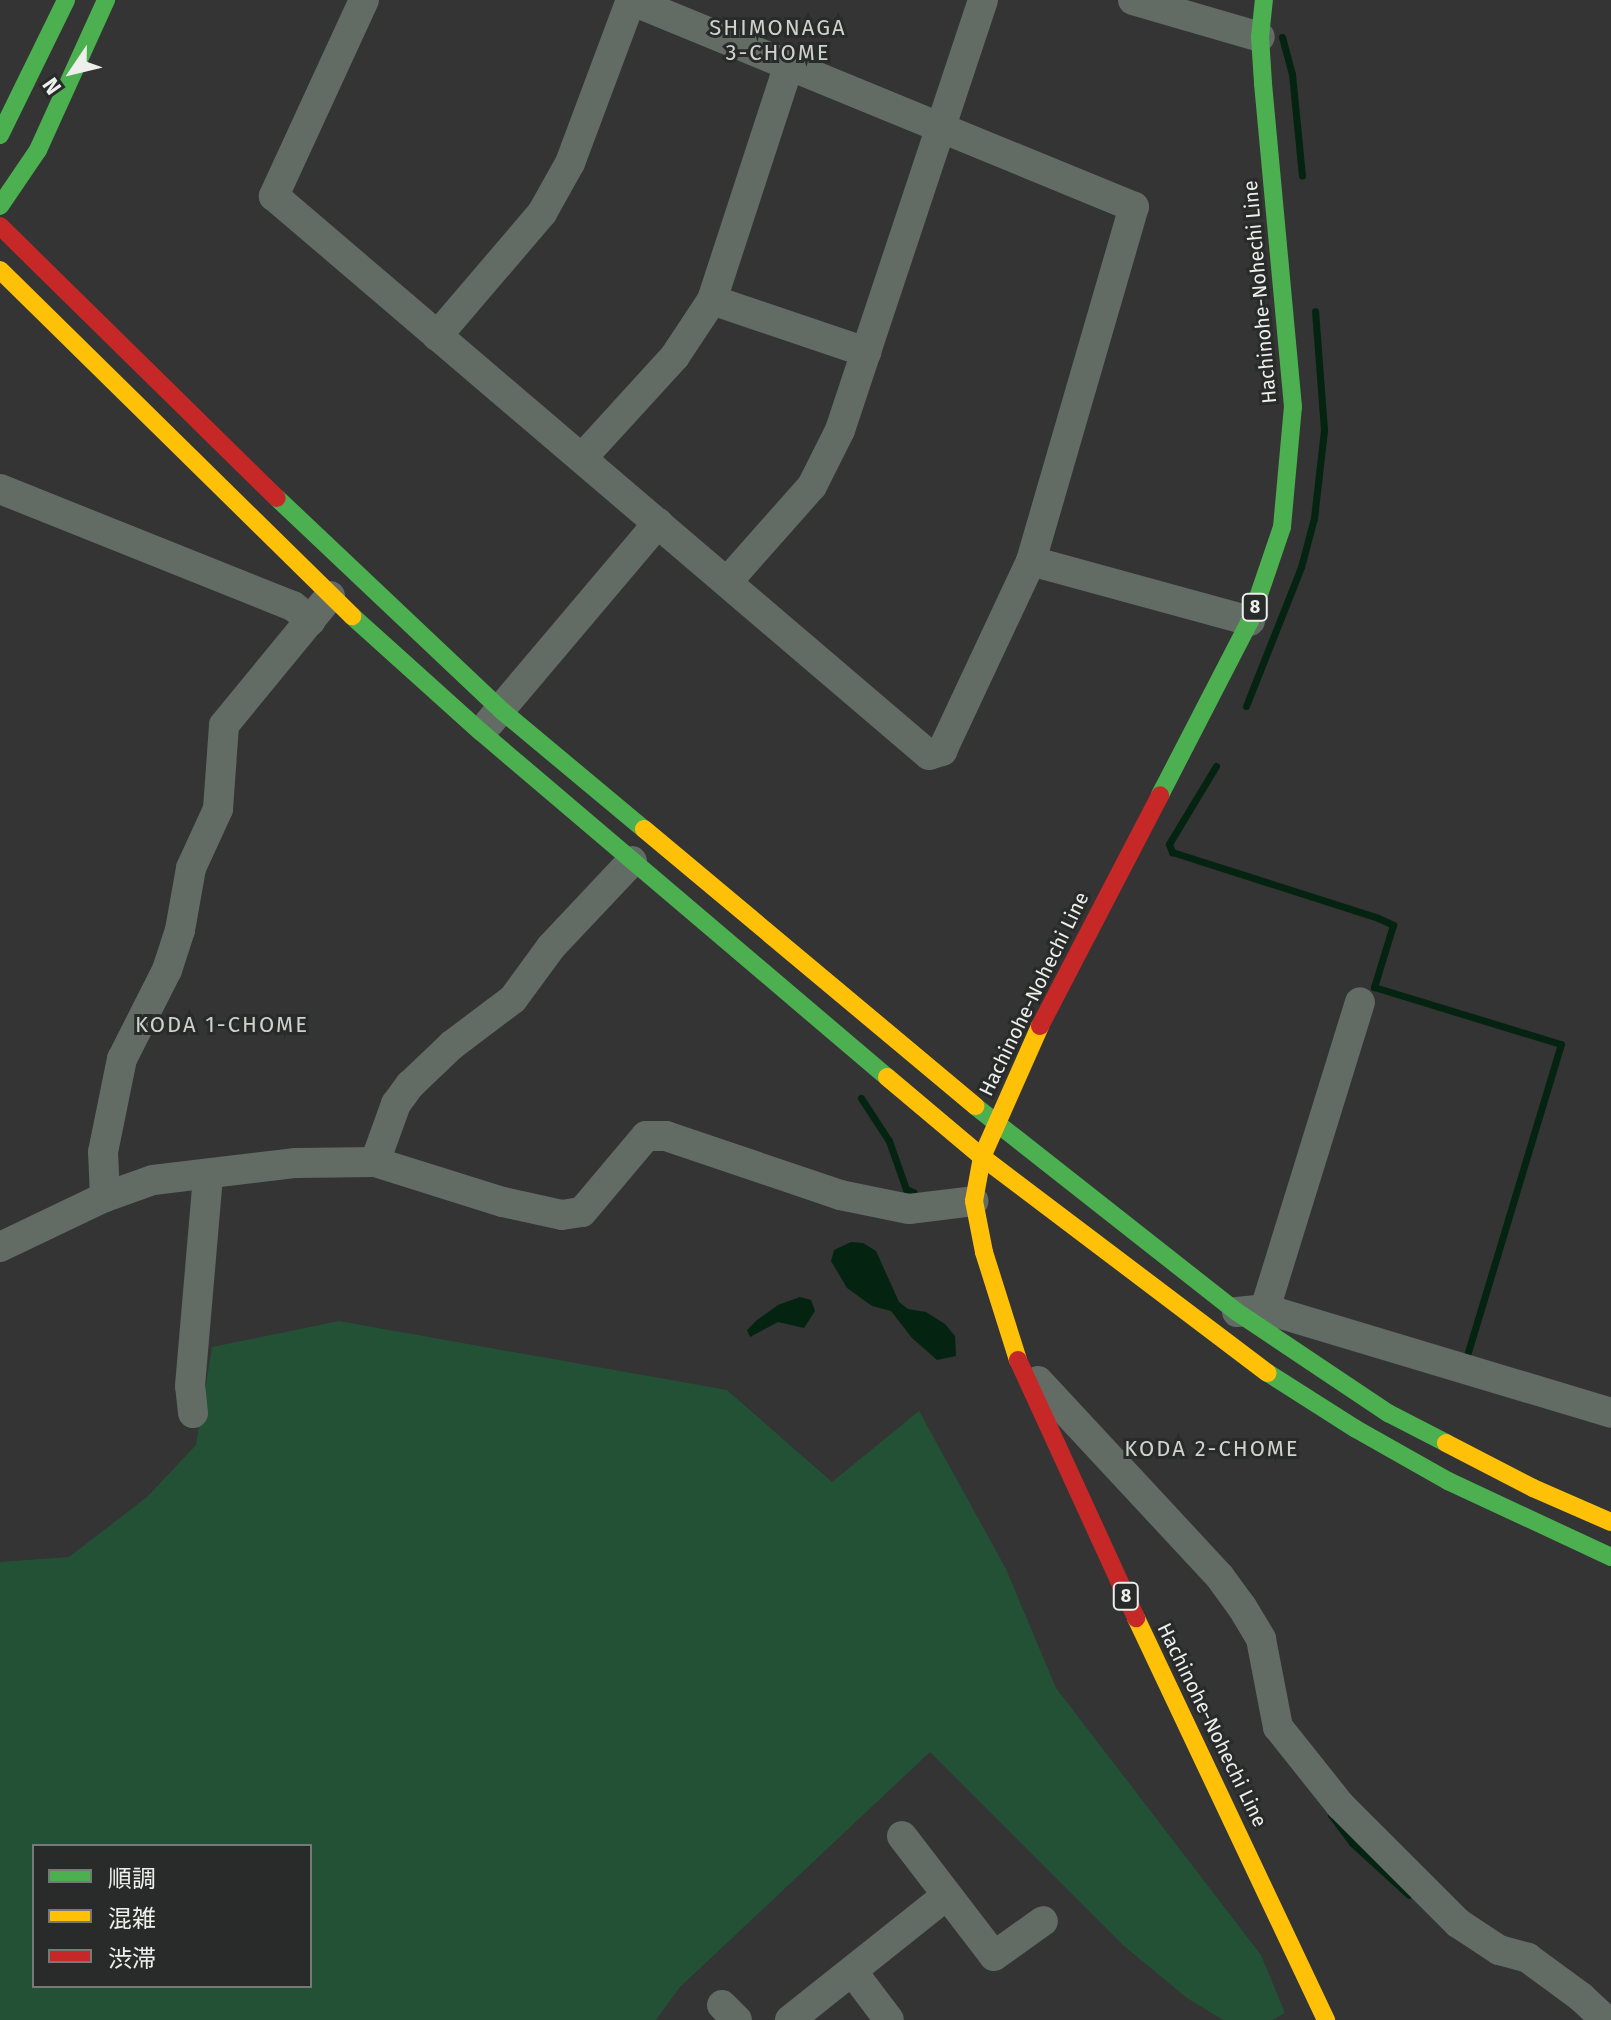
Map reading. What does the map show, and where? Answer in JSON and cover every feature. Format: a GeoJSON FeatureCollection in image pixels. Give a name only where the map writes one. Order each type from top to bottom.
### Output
{"type":"FeatureCollection","features":[{"type":"Feature","properties":{"kind":"street"},"geometry":{"type":"LineString","coordinates":[[0,135],[66,0]]}},
{"type":"Feature","properties":{"kind":"street"},"geometry":{"type":"LineString","coordinates":[[0,206],[38,150],[106,0]]}},
{"type":"Feature","properties":{"kind":"street"},"geometry":{"type":"LineString","coordinates":[[364,0],[274,196],[437,336],[929,755],[942,751],[1031,561],[1134,207],[630,0],[570,163],[542,213],[437,336]]}},
{"type":"Feature","properties":{"kind":"street"},"geometry":{"type":"LineString","coordinates":[[727,582],[812,486],[840,430],[983,0]]}},
{"type":"Feature","properties":{"kind":"street"},"geometry":{"type":"LineString","coordinates":[[1133,0],[1260,37]]}},
{"type":"Feature","properties":{"kind":"street","name":"Hachinohe-Nohechi Line"},"geometry":{"type":"LineString","coordinates":[[1264,0],[1260,37],[1293,407],[1282,527],[1250,621],[1020,1064],[982,1157],[974,1201],[984,1252],[1017,1359],[1326,2020]]}},
{"type":"Feature","properties":{"kind":"street"},"geometry":{"type":"LineString","coordinates":[[582,458],[675,356],[712,300],[789,64]]}},
{"type":"Feature","properties":{"kind":"street"},"geometry":{"type":"LineString","coordinates":[[0,226],[343,563],[501,710],[996,1123],[1388,1413],[1533,1488],[1611,1522]]}},
{"type":"Feature","properties":{"kind":"street"},"geometry":{"type":"LineString","coordinates":[[0,270],[330,596],[481,732],[982,1157],[1238,1353],[1330,1412],[1448,1481],[1611,1557]]}},
{"type":"Feature","properties":{"kind":"street"},"geometry":{"type":"LineString","coordinates":[[712,300],[866,352]]}},
{"type":"Feature","properties":{"kind":"street"},"geometry":{"type":"LineString","coordinates":[[0,489],[293,606],[311,621]]}},
{"type":"Feature","properties":{"kind":"street"},"geometry":{"type":"LineString","coordinates":[[481,732],[658,523]]}},
{"type":"Feature","properties":{"kind":"street"},"geometry":{"type":"LineString","coordinates":[[1031,561],[1250,621]]}},
{"type":"Feature","properties":{"kind":"street"},"geometry":{"type":"LineString","coordinates":[[105,1197],[103,1152],[122,1059],[167,970],[180,930],[191,868],[218,809],[224,725],[330,596]]}},
{"type":"Feature","properties":{"kind":"street"},"geometry":{"type":"LineString","coordinates":[[375,1162],[396,1104],[410,1085],[452,1045],[513,999],[551,947],[632,861]]}},
{"type":"Feature","properties":{"kind":"street"},"geometry":{"type":"LineString","coordinates":[[1251,1311],[1360,1002]]}},
{"type":"Feature","properties":{"kind":"street"},"geometry":{"type":"LineString","coordinates":[[0,1247],[105,1197],[153,1180],[296,1163],[375,1162],[503,1202],[562,1215],[582,1212],[596,1200],[646,1136],[666,1136],[840,1195],[909,1209],[974,1201]]}},
{"type":"Feature","properties":{"kind":"street"},"geometry":{"type":"LineString","coordinates":[[193,1413],[190,1386],[208,1174]]}},
{"type":"Feature","properties":{"kind":"street"},"geometry":{"type":"LineString","coordinates":[[1251,1311],[1611,1413]]}},
{"type":"Feature","properties":{"kind":"street"},"geometry":{"type":"LineString","coordinates":[[1017,1359],[1220,1577],[1242,1607],[1261,1639],[1271,1706],[1278,1727],[1340,1805],[1458,1923],[1499,1950],[1528,1958],[1606,2020]]}},
{"type":"Feature","properties":{"kind":"street"},"geometry":{"type":"LineString","coordinates":[[902,1836],[994,1956],[1043,1921]]}},
{"type":"Feature","properties":{"kind":"street"},"geometry":{"type":"LineString","coordinates":[[790,2020],[946,1896]]}},
{"type":"Feature","properties":{"kind":"street"},"geometry":{"type":"LineString","coordinates":[[852,1971],[889,2020]]}},
{"type":"Feature","properties":{"kind":"shaded area"},"geometry":{"type":"Polygon","coordinates":[[[851,1242],[863,1243],[876,1251],[899,1302],[908,1309],[926,1312],[945,1324],[955,1336],[956,1356],[937,1360],[912,1338],[891,1311],[872,1306],[847,1288],[831,1261],[834,1250],[851,1242]]]}},
{"type":"Feature","properties":{"kind":"shaded area"},"geometry":{"type":"Polygon","coordinates":[[[800,1297],[811,1300],[815,1311],[804,1328],[778,1322],[750,1337],[747,1330],[757,1320],[778,1305],[800,1297]]]}},
{"type":"Feature","properties":{"kind":"shaded area"},"geometry":{"type":"Polygon","coordinates":[[[339,1321],[727,1390],[832,1482],[919,1411],[1006,1569],[1056,1688],[1261,1955],[1285,2013],[1272,2020],[1223,2020],[1187,1998],[1124,1946],[930,1752],[680,1987],[656,2020],[0,2020],[0,1562],[69,1557],[147,1497],[196,1445],[212,1347],[339,1321]]]}},
{"type":"Feature","properties":{"kind":"waterway"},"geometry":{"type":"LineString","coordinates":[[1282,37],[1292,74],[1302,176]]}},
{"type":"Feature","properties":{"kind":"waterway"},"geometry":{"type":"LineString","coordinates":[[1246,706],[1301,567],[1314,518],[1324,430],[1315,311]]}},
{"type":"Feature","properties":{"kind":"waterway"},"geometry":{"type":"LineString","coordinates":[[1216,766],[1169,844],[1172,852],[1393,925],[1374,987],[1561,1044],[1465,1362]]}},
{"type":"Feature","properties":{"kind":"waterway"},"geometry":{"type":"LineString","coordinates":[[861,1098],[889,1141],[906,1189],[913,1192]]}},
{"type":"Feature","properties":{"kind":"waterway"},"geometry":{"type":"LineString","coordinates":[[1331,1815],[1352,1843],[1409,1895]]}},
{"type":"Feature","properties":{"kind":"traffic: fast"},"geometry":{"type":"LineString","coordinates":[[0,135],[66,0]]}},
{"type":"Feature","properties":{"kind":"traffic: fast"},"geometry":{"type":"LineString","coordinates":[[0,206],[38,150],[106,0]]}},
{"type":"Feature","properties":{"kind":"traffic: fast"},"geometry":{"type":"LineString","coordinates":[[1160,795],[1250,621],[1282,527],[1293,407],[1263,83],[1260,37],[1264,0]]}},
{"type":"Feature","properties":{"kind":"traffic: fast"},"geometry":{"type":"LineString","coordinates":[[277,498],[501,710],[644,829]]}},
{"type":"Feature","properties":{"kind":"traffic: fast"},"geometry":{"type":"LineString","coordinates":[[352,616],[481,732],[887,1077]]}},
{"type":"Feature","properties":{"kind":"traffic: fast"},"geometry":{"type":"LineString","coordinates":[[975,1106],[1237,1312],[1388,1413],[1446,1443]]}},
{"type":"Feature","properties":{"kind":"traffic: fast"},"geometry":{"type":"LineString","coordinates":[[1268,1373],[1356,1429],[1448,1481],[1611,1557]]}},
{"type":"Feature","properties":{"kind":"traffic: slow"},"geometry":{"type":"LineString","coordinates":[[0,270],[352,616]]}},
{"type":"Feature","properties":{"kind":"traffic: slow"},"geometry":{"type":"LineString","coordinates":[[644,829],[975,1106]]}},
{"type":"Feature","properties":{"kind":"traffic: slow"},"geometry":{"type":"LineString","coordinates":[[1018,1360],[984,1252],[974,1201],[982,1157],[1040,1026]]}},
{"type":"Feature","properties":{"kind":"traffic: slow"},"geometry":{"type":"LineString","coordinates":[[887,1077],[982,1157],[1268,1373]]}},
{"type":"Feature","properties":{"kind":"traffic: slow"},"geometry":{"type":"LineString","coordinates":[[1446,1443],[1533,1488],[1611,1522]]}},
{"type":"Feature","properties":{"kind":"traffic: slow"},"geometry":{"type":"LineString","coordinates":[[1136,1618],[1326,2020]]}},
{"type":"Feature","properties":{"kind":"traffic: jam"},"geometry":{"type":"LineString","coordinates":[[0,226],[277,498]]}},
{"type":"Feature","properties":{"kind":"traffic: jam"},"geometry":{"type":"LineString","coordinates":[[1040,1026],[1160,795]]}},
{"type":"Feature","properties":{"kind":"traffic: jam"},"geometry":{"type":"LineString","coordinates":[[1018,1360],[1136,1618]]}},
{"type":"Feature","properties":{"kind":"district","name":"SHIMONAGA 3-CHOME"},"geometry":{"type":"Point","coordinates":[778,40]}},
{"type":"Feature","properties":{"kind":"district","name":"KODA 1-CHOME"},"geometry":{"type":"Point","coordinates":[222,1025]}},
{"type":"Feature","properties":{"kind":"district","name":"KODA 2-CHOME"},"geometry":{"type":"Point","coordinates":[1212,1449]}}]}
